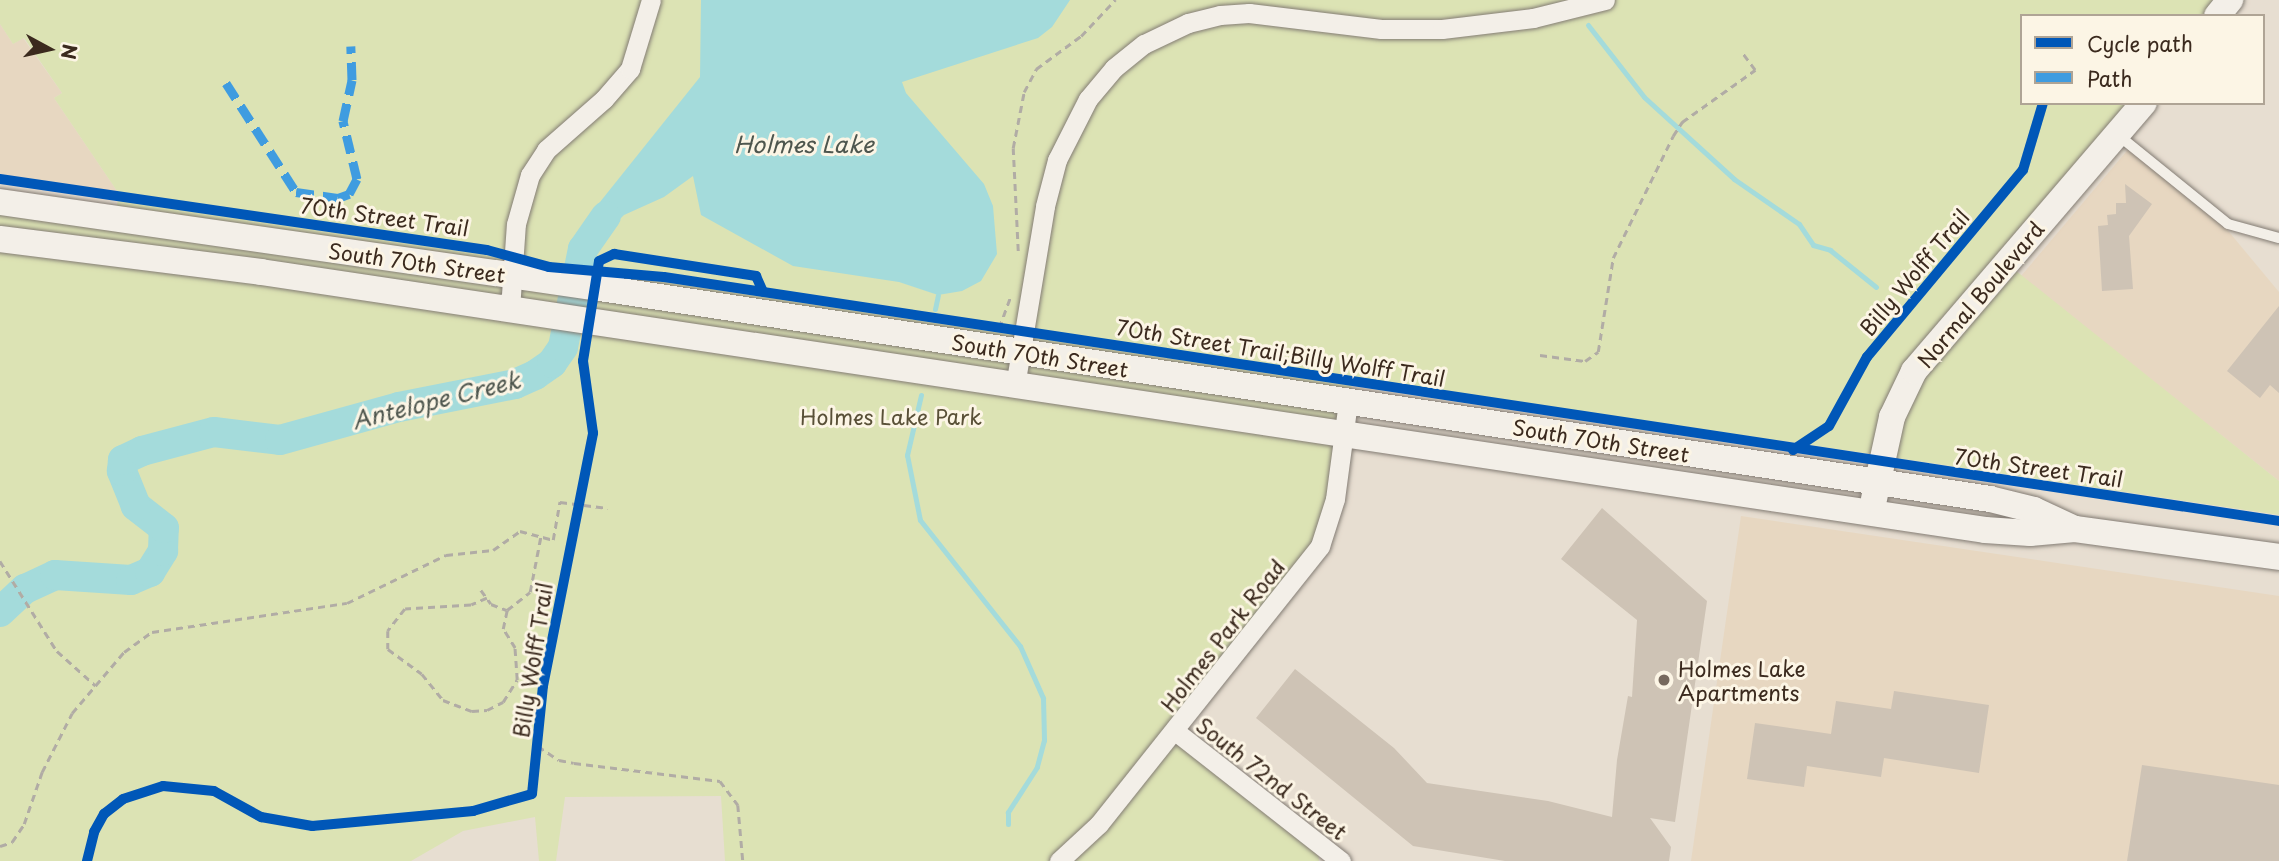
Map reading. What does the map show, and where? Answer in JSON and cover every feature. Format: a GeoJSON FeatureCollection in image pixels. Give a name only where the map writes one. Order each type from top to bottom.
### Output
{"type":"FeatureCollection","features":[{"type":"Feature","properties":{"kind":"main road"},"geometry":{"type":"LineString","coordinates":[[2219,14],[2230,0]]}},
{"type":"Feature","properties":{"kind":"main road","name":"Normal Boulevard"},"geometry":{"type":"LineString","coordinates":[[1872,514],[1892,417],[1914,371],[2142,105]]}},
{"type":"Feature","properties":{"kind":"main road","name":"South 70th Street"},"geometry":{"type":"LineString","coordinates":[[0,202],[600,288],[1022,342],[1348,402],[2015,505],[2075,529]]}},
{"type":"Feature","properties":{"kind":"main road","name":"South 70th Street"},"geometry":{"type":"LineString","coordinates":[[0,239],[595,321],[1872,514],[2010,533],[2075,529],[2279,557]]}},
{"type":"Feature","properties":{"kind":"street"},"geometry":{"type":"LineString","coordinates":[[510,309],[516,276],[513,244],[523,193],[536,163],[630,69],[651,0]]}},
{"type":"Feature","properties":{"kind":"street"},"geometry":{"type":"LineString","coordinates":[[1015,386],[1045,206],[1060,152],[1102,81],[1144,44],[1188,23],[1220,15],[1249,13],[1381,29],[1442,29],[1532,19],[1605,0]]}},
{"type":"Feature","properties":{"kind":"street"},"geometry":{"type":"LineString","coordinates":[[481,271],[513,244]]}},
{"type":"Feature","properties":{"kind":"street","name":"Holmes Park Road"},"geometry":{"type":"LineString","coordinates":[[1059,861],[1099,824],[1320,546],[1333,509],[1348,402]]}},
{"type":"Feature","properties":{"kind":"street","name":"South 72nd Street"},"geometry":{"type":"LineString","coordinates":[[1175,731],[1341,861]]}},
{"type":"Feature","properties":{"kind":"lane"},"geometry":{"type":"LineString","coordinates":[[2118,135],[2228,224],[2279,238]]}},
{"type":"Feature","properties":{"kind":"path"},"geometry":{"type":"LineString","coordinates":[[1019,257],[1013,148],[1024,92],[1036,69],[1081,36],[1115,0]]}},
{"type":"Feature","properties":{"kind":"path"},"geometry":{"type":"LineString","coordinates":[[1541,355],[1585,361],[1598,352],[1613,258],[1682,122],[1755,70],[1743,54]]}},
{"type":"Feature","properties":{"kind":"path"},"geometry":{"type":"LineString","coordinates":[[999,328],[1013,290]]}},
{"type":"Feature","properties":{"kind":"path"},"geometry":{"type":"LineString","coordinates":[[986,326],[999,328],[1022,342]]}},
{"type":"Feature","properties":{"kind":"path"},"geometry":{"type":"LineString","coordinates":[[0,846],[12,842],[24,824],[56,742],[124,652],[152,632],[346,603],[446,555],[493,550],[520,531],[541,534],[553,540],[560,502],[580,499],[608,508]]}},
{"type":"Feature","properties":{"kind":"path"},"geometry":{"type":"LineString","coordinates":[[576,516],[580,499]]}},
{"type":"Feature","properties":{"kind":"path"},"geometry":{"type":"LineString","coordinates":[[487,598],[471,605],[405,609],[388,631],[388,649],[422,674],[443,701],[464,709],[487,710],[503,702],[517,680],[518,657],[503,629],[507,610],[534,584],[541,534]]}},
{"type":"Feature","properties":{"kind":"path"},"geometry":{"type":"LineString","coordinates":[[0,561],[57,651],[96,686]]}},
{"type":"Feature","properties":{"kind":"path"},"geometry":{"type":"LineString","coordinates":[[481,590],[487,598],[507,610]]}},
{"type":"Feature","properties":{"kind":"path"},"geometry":{"type":"LineString","coordinates":[[538,746],[566,762],[720,781],[738,805],[743,861]]}},
{"type":"Feature","properties":{"kind":"shaded area"},"geometry":{"type":"Polygon","coordinates":[[[0,24],[13,44],[23,38],[62,93],[54,98],[119,194],[0,176],[0,24]]]}},
{"type":"Feature","properties":{"kind":"shaded area"},"geometry":{"type":"Polygon","coordinates":[[[2131,146],[2215,215],[2279,292],[2279,481],[2021,276],[2131,146]]]}},
{"type":"Feature","properties":{"kind":"shaded area"},"geometry":{"type":"Polygon","coordinates":[[[1741,516],[2279,596],[2279,861],[1691,861],[1741,516]]]}},
{"type":"Feature","properties":{"kind":"green space","name":"Holmes Lake Park"},"geometry":{"type":"Polygon","coordinates":[[[0,0],[2230,0],[2219,14],[2020,14],[2020,105],[2142,105],[2005,262],[2279,481],[2279,515],[1353,377],[1331,519],[1176,731],[1317,843],[1319,861],[725,861],[721,796],[565,797],[556,861],[539,861],[535,817],[463,831],[411,861],[0,861],[0,239],[111,240],[0,226],[0,211],[113,227],[119,194],[54,98],[62,93],[24,38],[13,44],[0,24],[0,0]]]}},
{"type":"Feature","properties":{"kind":"water","name":"Holmes Lake"},"geometry":{"type":"Polygon","coordinates":[[[701,0],[1070,0],[1052,27],[1038,38],[902,82],[906,93],[984,184],[993,206],[997,254],[981,281],[962,291],[938,295],[899,282],[793,266],[701,215],[693,176],[664,197],[624,215],[593,246],[583,249],[580,242],[584,222],[700,77],[701,0]]]}},
{"type":"Feature","properties":{"kind":"building"},"geometry":{"type":"Polygon","coordinates":[[[2125,184],[2152,204],[2129,236],[2133,289],[2102,291],[2098,226],[2108,225],[2107,215],[2116,214],[2116,203],[2126,203],[2125,184]]]}},
{"type":"Feature","properties":{"kind":"building"},"geometry":{"type":"Polygon","coordinates":[[[2279,306],[2279,393],[2270,385],[2260,398],[2227,371],[2279,306]]]}},
{"type":"Feature","properties":{"kind":"building","name":"Holmes Lake Apartments"},"geometry":{"type":"Polygon","coordinates":[[[1602,508],[1707,601],[1675,822],[1650,818],[1671,847],[1669,861],[1505,861],[1413,846],[1256,718],[1295,669],[1394,748],[1427,783],[1548,801],[1612,817],[1617,760],[1628,696],[1632,697],[1637,620],[1561,559],[1602,508]]]}},
{"type":"Feature","properties":{"kind":"building"},"geometry":{"type":"Polygon","coordinates":[[[1894,691],[1989,705],[1979,773],[1884,758],[1881,777],[1807,766],[1804,787],[1747,779],[1755,723],[1831,734],[1836,701],[1891,709],[1894,691]]]}},
{"type":"Feature","properties":{"kind":"building"},"geometry":{"type":"Polygon","coordinates":[[[2142,765],[2279,785],[2279,861],[2127,861],[2142,765]]]}},
{"type":"Feature","properties":{"kind":"waterway"},"geometry":{"type":"LineString","coordinates":[[1588,25],[1644,97],[1734,179],[1799,224],[1813,245],[1830,250],[1876,287]]}},
{"type":"Feature","properties":{"kind":"waterway","name":"Antelope Creek"},"geometry":{"type":"LineString","coordinates":[[0,612],[25,589],[55,575],[131,580],[150,572],[163,551],[164,528],[136,506],[122,471],[123,460],[142,451],[214,432],[280,440],[399,407],[515,384],[535,375],[552,363],[563,347],[583,249],[606,216]]}},
{"type":"Feature","properties":{"kind":"waterway"},"geometry":{"type":"LineString","coordinates":[[935,309],[938,295]]}},
{"type":"Feature","properties":{"kind":"waterway"},"geometry":{"type":"LineString","coordinates":[[921,395],[907,455],[920,520],[1020,646],[1043,698],[1044,740],[1037,767],[1008,812],[1008,824]]}},
{"type":"Feature","properties":{"kind":"marked path"},"geometry":{"type":"LineString","coordinates":[[226,83],[296,192],[338,198],[349,194],[357,179],[343,121],[352,80],[351,46]]}},
{"type":"Feature","properties":{"kind":"cycle path","name":"Billy Wolff Trail"},"geometry":{"type":"LineString","coordinates":[[1793,450],[1829,426],[1867,357],[2023,170],[2042,105]]}},
{"type":"Feature","properties":{"kind":"cycle path","name":"70th Street Trail"},"geometry":{"type":"LineString","coordinates":[[0,179],[487,250],[549,267],[664,277],[2279,521]]}},
{"type":"Feature","properties":{"kind":"cycle path","name":"Billy Wolff Trail"},"geometry":{"type":"LineString","coordinates":[[87,861],[94,832],[104,814],[123,799],[163,786],[214,791],[261,817],[312,826],[473,811],[532,794],[543,686],[593,433],[583,361],[599,261],[614,254],[756,276],[763,292]]}},
{"type":"Feature","properties":{"kind":"place","name":"Holmes Lake Apartments"},"geometry":{"type":"Point","coordinates":[1664,680]}}]}
